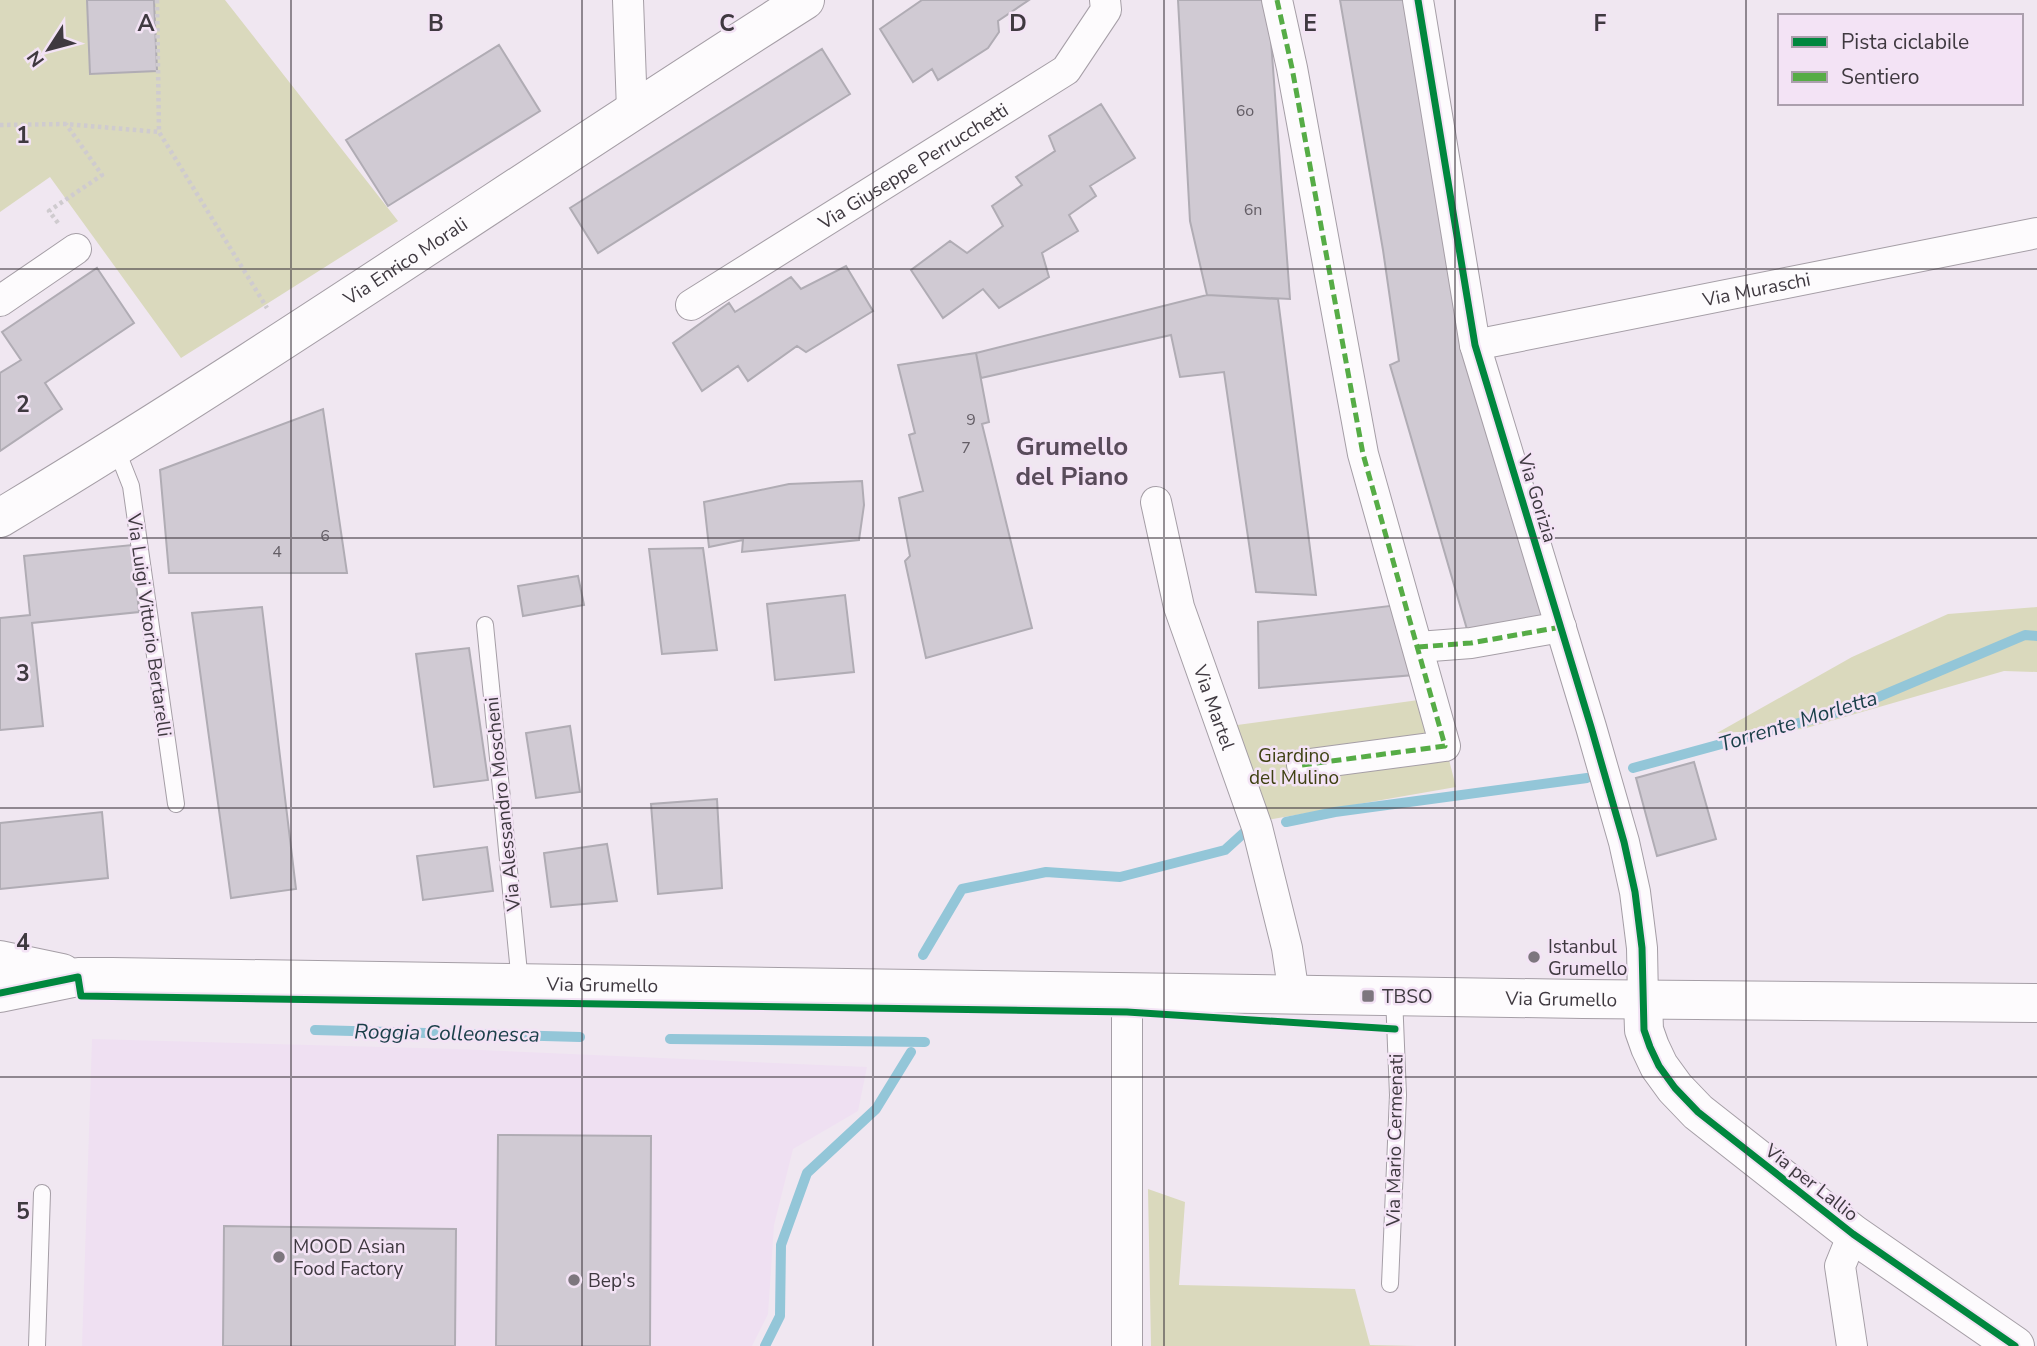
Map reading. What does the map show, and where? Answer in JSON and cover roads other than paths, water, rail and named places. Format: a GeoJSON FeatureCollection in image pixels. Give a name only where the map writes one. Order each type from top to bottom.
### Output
{"type":"FeatureCollection","features":[{"type":"Feature","properties":{"kind":"main road","name":"Via Enrico Morali"},"geometry":{"type":"LineString","coordinates":[[0,518],[116,448],[632,110],[806,0]]}},
{"type":"Feature","properties":{"kind":"main road","name":"Via Grumello"},"geometry":{"type":"LineString","coordinates":[[0,960],[78,977],[1643,1000],[2037,1003]]}},
{"type":"Feature","properties":{"kind":"main road","name":"Via Grumello"},"geometry":{"type":"LineString","coordinates":[[0,993],[78,977]]}},
{"type":"Feature","properties":{"kind":"main road","name":"Via per Lallio"},"geometry":{"type":"LineString","coordinates":[[1643,1000],[1644,1030],[1659,1066],[1698,1112],[1853,1234],[2015,1346]]}},
{"type":"Feature","properties":{"kind":"street"},"geometry":{"type":"LineString","coordinates":[[628,0],[632,110]]}},
{"type":"Feature","properties":{"kind":"street","name":"Via Giuseppe Perrucchetti"},"geometry":{"type":"LineString","coordinates":[[691,305],[1066,70],[1107,10],[1105,0]]}},
{"type":"Feature","properties":{"kind":"street"},"geometry":{"type":"LineString","coordinates":[[1277,0],[1363,454],[1445,746],[1301,765]]}},
{"type":"Feature","properties":{"kind":"street","name":"Via Gorizia"},"geometry":{"type":"LineString","coordinates":[[1418,0],[1475,345],[1620,829],[1632,879],[1642,948],[1643,1000]]}},
{"type":"Feature","properties":{"kind":"street","name":"Via Muraschi"},"geometry":{"type":"LineString","coordinates":[[1475,345],[2037,233]]}},
{"type":"Feature","properties":{"kind":"street"},"geometry":{"type":"LineString","coordinates":[[0,301],[76,249]]}},
{"type":"Feature","properties":{"kind":"street","name":"Via Martel"},"geometry":{"type":"LineString","coordinates":[[1156,502],[1179,607],[1256,827],[1287,948],[1294,995]]}},
{"type":"Feature","properties":{"kind":"street"},"geometry":{"type":"LineString","coordinates":[[1418,647],[1471,643],[1561,627]]}},
{"type":"Feature","properties":{"kind":"street"},"geometry":{"type":"LineString","coordinates":[[1127,992],[1127,1346]]}},
{"type":"Feature","properties":{"kind":"street"},"geometry":{"type":"LineString","coordinates":[[1852,1346],[1840,1266],[1853,1234]]}},
{"type":"Feature","properties":{"kind":"lane","name":"Via Luigi Vittorio Bertarelli"},"geometry":{"type":"LineString","coordinates":[[116,448],[131,486],[176,804]]}},
{"type":"Feature","properties":{"kind":"lane","name":"Via Alessandro Moscheni"},"geometry":{"type":"LineString","coordinates":[[485,625],[520,983]]}},
{"type":"Feature","properties":{"kind":"lane","name":"Via Mario Cermenati"},"geometry":{"type":"LineString","coordinates":[[1390,1284],[1398,1095],[1394,996]]}},
{"type":"Feature","properties":{"kind":"lane"},"geometry":{"type":"LineString","coordinates":[[37,1346],[43,1194]]}},
{"type":"Feature","properties":{"kind":"waterway","name":"Torrente Morletta"},"geometry":{"type":"LineString","coordinates":[[1633,768],[1850,709],[2025,635],[2037,636]]}},
{"type":"Feature","properties":{"kind":"waterway","name":"Torrente Morletta"},"geometry":{"type":"LineString","coordinates":[[1286,822],[1335,812],[1587,778]]}},
{"type":"Feature","properties":{"kind":"waterway","name":"Torrente Morletta"},"geometry":{"type":"LineString","coordinates":[[923,955],[962,889],[1046,872],[1120,877],[1225,850],[1247,830]]}},
{"type":"Feature","properties":{"kind":"waterway","name":"Roggia Colleonesca"},"geometry":{"type":"LineString","coordinates":[[315,1030],[580,1037]]}},
{"type":"Feature","properties":{"kind":"waterway","name":"Roggia Colleonesca"},"geometry":{"type":"LineString","coordinates":[[670,1039],[925,1042]]}},
{"type":"Feature","properties":{"kind":"waterway","name":"Torrente Morletta"},"geometry":{"type":"LineString","coordinates":[[765,1346],[780,1316],[781,1245],[807,1173],[876,1109],[911,1052]]}},
{"type":"Feature","properties":{"kind":"place","name":"Istanbul Grumello"},"geometry":{"type":"Point","coordinates":[1534,957]}},
{"type":"Feature","properties":{"kind":"place","name":"TBSO"},"geometry":{"type":"Point","coordinates":[1368,996]}},
{"type":"Feature","properties":{"kind":"place","name":"MOOD Asian Food Factory"},"geometry":{"type":"Point","coordinates":[279,1257]}},
{"type":"Feature","properties":{"kind":"place","name":"Bep's"},"geometry":{"type":"Point","coordinates":[574,1280]}},
{"type":"Feature","properties":{"kind":"district","name":"Grumello del Piano"},"geometry":{"type":"Point","coordinates":[1072,461]}},
{"type":"Feature","properties":{"kind":"park label","name":"Giardino del Mulino"},"geometry":{"type":"Point","coordinates":[1294,766]}}]}
